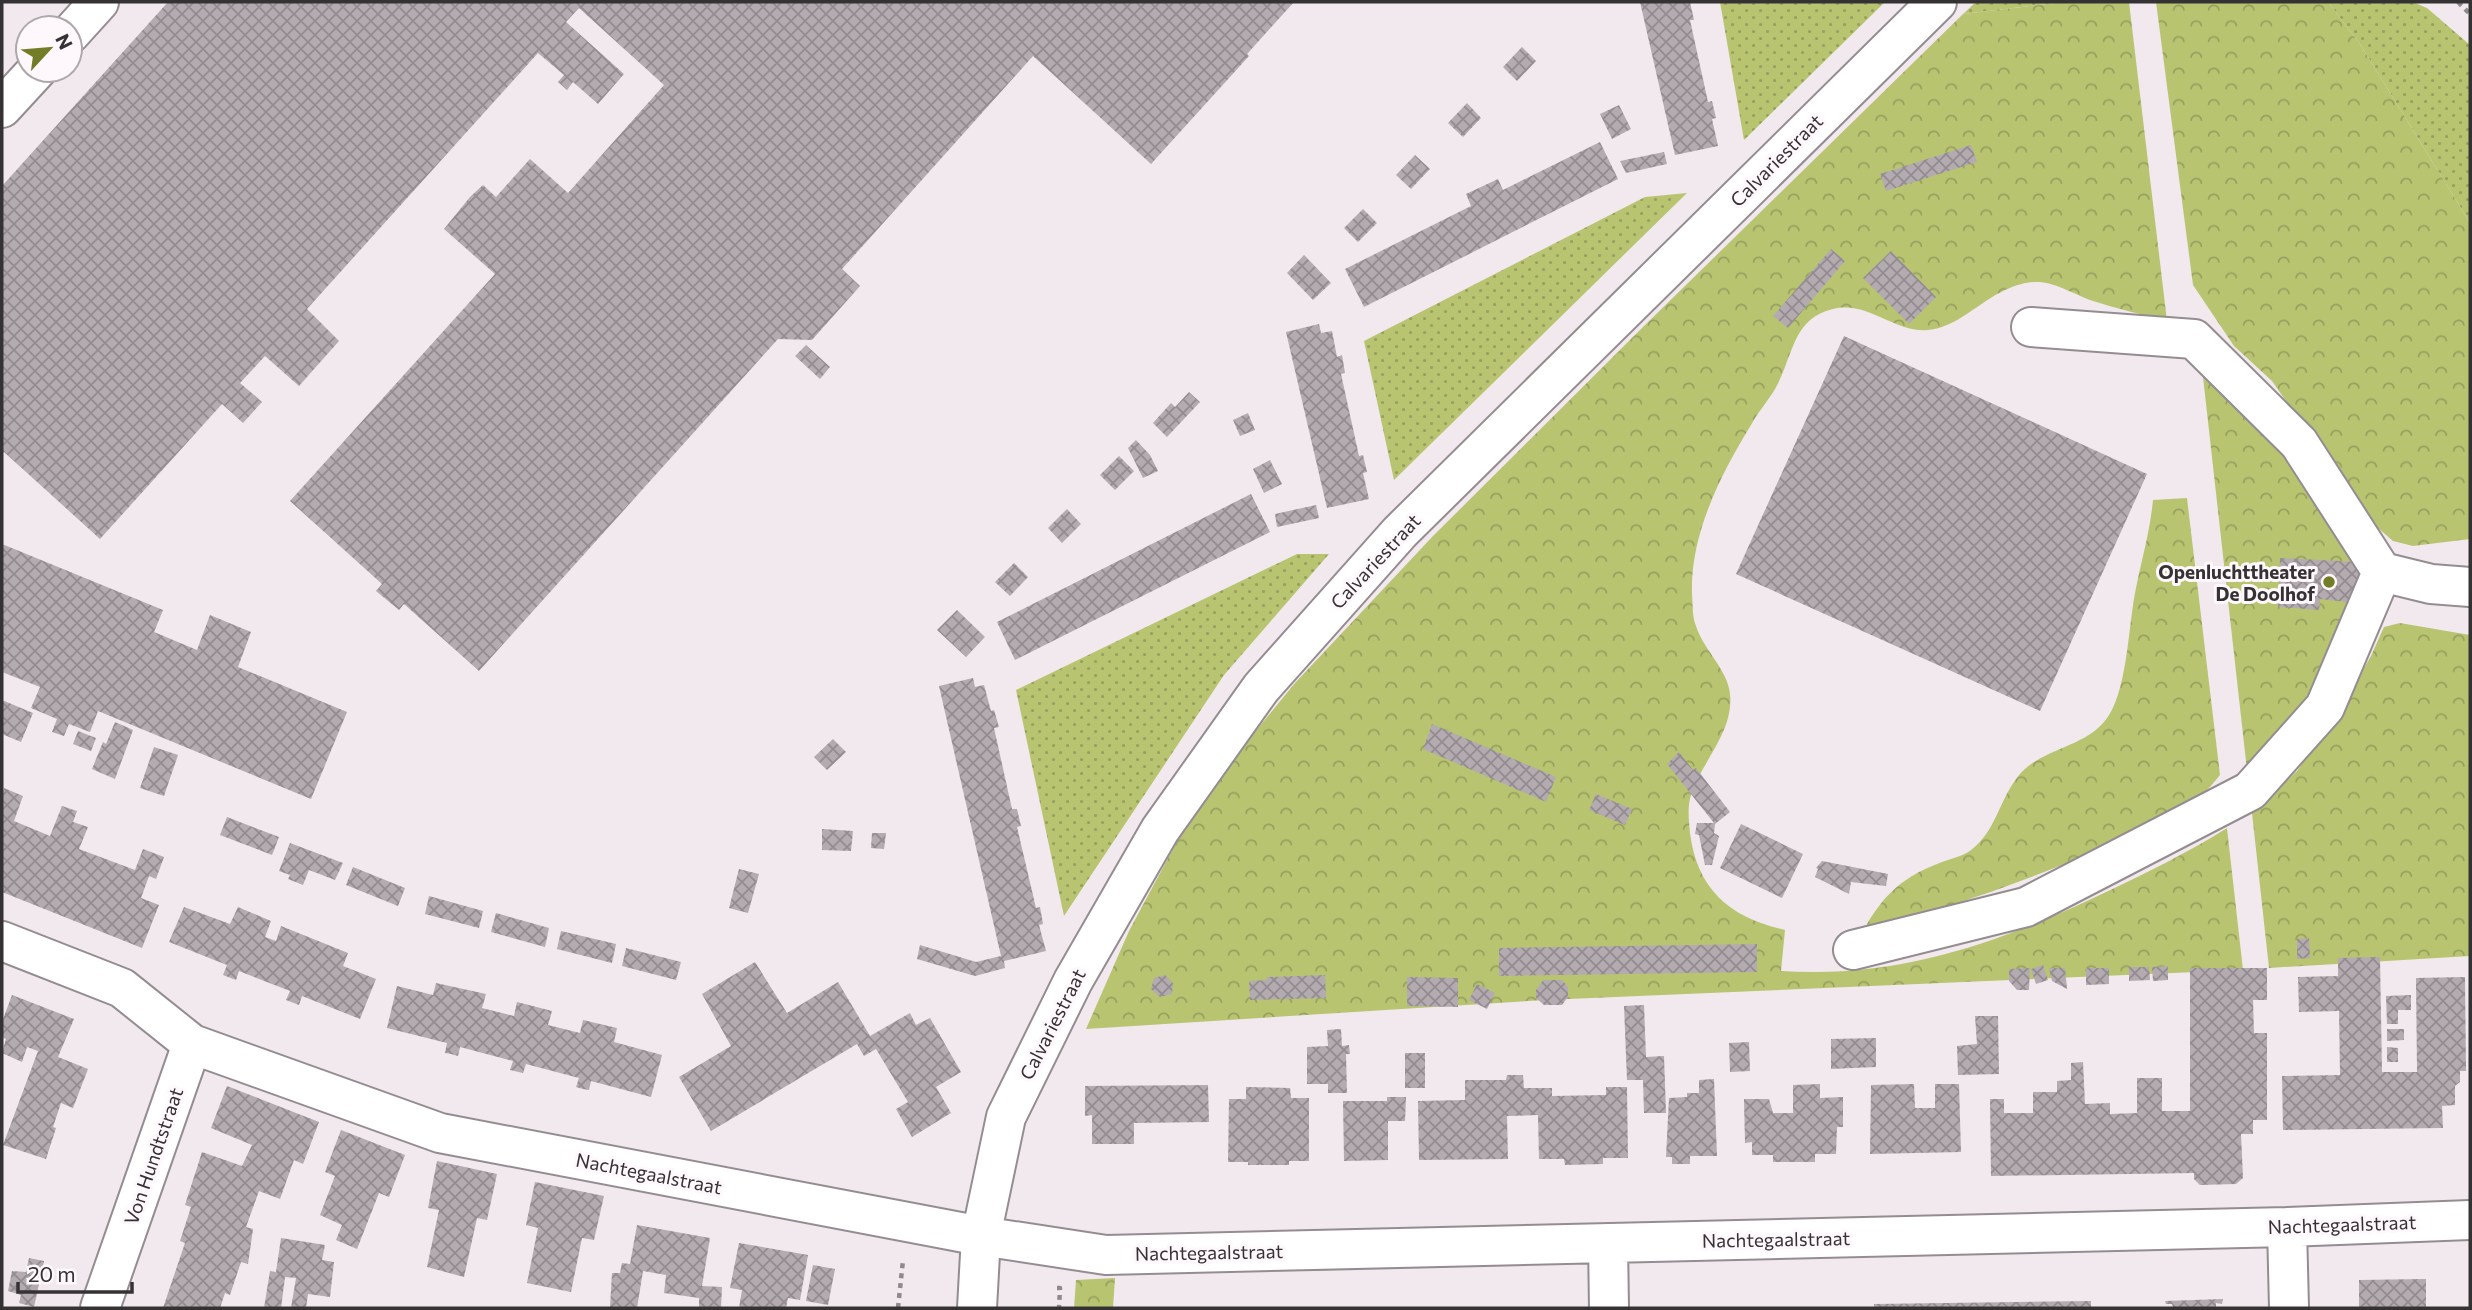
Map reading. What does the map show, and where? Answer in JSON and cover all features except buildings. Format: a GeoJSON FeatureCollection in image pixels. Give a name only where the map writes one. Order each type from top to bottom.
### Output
{"type":"FeatureCollection","features":[{"type":"Feature","properties":{"kind":"street"},"geometry":{"type":"LineString","coordinates":[[84,19],[99,2]]}},
{"type":"Feature","properties":{"kind":"street","name":"Calvariestraat"},"geometry":{"type":"LineString","coordinates":[[977,1308],[981,1236],[1006,1117],[1073,981],[1160,830],[1261,688],[1399,532],[1937,2]]}},
{"type":"Feature","properties":{"kind":"street"},"geometry":{"type":"LineString","coordinates":[[2,108],[24,84]]}},
{"type":"Feature","properties":{"kind":"street"},"geometry":{"type":"LineString","coordinates":[[2031,327],[2194,339],[2299,443],[2382,572],[2431,584],[2470,587]]}},
{"type":"Feature","properties":{"kind":"street"},"geometry":{"type":"LineString","coordinates":[[1853,950],[2026,907],[2250,791],[2325,707],[2382,572]]}},
{"type":"Feature","properties":{"kind":"street","name":"Nachtegaalstraat"},"geometry":{"type":"LineString","coordinates":[[2,941],[122,988],[192,1044],[440,1133],[908,1223],[1106,1255],[2287,1227],[2470,1220]]}},
{"type":"Feature","properties":{"kind":"street","name":"Von Hundtstraat"},"geometry":{"type":"LineString","coordinates":[[100,1308],[192,1044]]}},
{"type":"Feature","properties":{"kind":"street"},"geometry":{"type":"LineString","coordinates":[[2287,1227],[2288,1308]]}},
{"type":"Feature","properties":{"kind":"street"},"geometry":{"type":"LineString","coordinates":[[1608,1243],[1609,1308]]}},
{"type":"Feature","properties":{"kind":"path"},"geometry":{"type":"LineString","coordinates":[[2458,2],[2470,13]]}},
{"type":"Feature","properties":{"kind":"path"},"geometry":{"type":"LineString","coordinates":[[898,1308],[908,1223]]}},
{"type":"Feature","properties":{"kind":"green space"},"geometry":{"type":"Polygon","coordinates":[[[1720,2],[1885,2],[1744,140],[1720,2]]]}},
{"type":"Feature","properties":{"kind":"green space"},"geometry":{"type":"Polygon","coordinates":[[[1976,2],[2064,2],[1963,14],[1976,2]]]}},
{"type":"Feature","properties":{"kind":"green space"},"geometry":{"type":"Polygon","coordinates":[[[2063,2],[2129,2],[2167,321],[2102,304],[2050,284],[2030,282],[1995,295],[1948,325],[1928,330],[1904,327],[1869,312],[1845,307],[1819,314],[1809,321],[1795,341],[1775,389],[1754,420],[1719,484],[1696,549],[1692,594],[1694,619],[1699,635],[1725,676],[1730,694],[1730,708],[1722,734],[1691,795],[1690,833],[1700,871],[1720,898],[1748,918],[1785,930],[1781,971],[1824,972],[1907,963],[1987,942],[2104,893],[2227,828],[2243,970],[1545,1000],[1086,1029],[1129,931],[1174,847],[1221,773],[1295,683],[1433,536],[1963,14],[2063,2]]]}},
{"type":"Feature","properties":{"kind":"green space"},"geometry":{"type":"Polygon","coordinates":[[[2156,2],[2328,2],[2360,44],[2470,223],[2470,539],[2413,546],[2393,541],[2378,528],[2356,502],[2272,381],[2234,346],[2193,285],[2156,2]]]}},
{"type":"Feature","properties":{"kind":"green space"},"geometry":{"type":"Polygon","coordinates":[[[2328,2],[2413,2],[2427,8],[2470,45],[2470,223],[2360,44],[2328,2]]]}},
{"type":"Feature","properties":{"kind":"green space"},"geometry":{"type":"Polygon","coordinates":[[[1687,193],[1394,480],[1364,341],[1645,197],[1687,193]]]}},
{"type":"Feature","properties":{"kind":"green space"},"geometry":{"type":"Polygon","coordinates":[[[2202,368],[2273,437],[2354,563],[2354,591],[2323,676],[2284,738],[2248,779],[2202,368]]]}},
{"type":"Feature","properties":{"kind":"green space"},"geometry":{"type":"Polygon","coordinates":[[[2187,498],[2220,775],[2186,809],[2147,831],[1985,894],[1864,929],[1878,907],[1903,882],[1924,869],[1967,852],[1979,843],[1986,835],[2010,788],[2025,769],[2035,761],[2084,738],[2104,722],[2112,710],[2123,677],[2133,603],[2153,500],[2187,498]]]}},
{"type":"Feature","properties":{"kind":"green space"},"geometry":{"type":"Polygon","coordinates":[[[1297,554],[1329,554],[1224,675],[1064,916],[1016,690],[1297,554]]]}},
{"type":"Feature","properties":{"kind":"green space"},"geometry":{"type":"Polygon","coordinates":[[[2400,623],[2470,635],[2470,956],[2269,968],[2252,813],[2297,771],[2338,713],[2371,656],[2384,627],[2400,623]]]}},
{"type":"Feature","properties":{"kind":"green space"},"geometry":{"type":"Polygon","coordinates":[[[1115,1278],[1113,1308],[1074,1308],[1076,1280],[1115,1278]]]}},
{"type":"Feature","properties":{"kind":"place","name":"Openluchttheater De Doolhof"},"geometry":{"type":"Point","coordinates":[2329,582]}}]}
